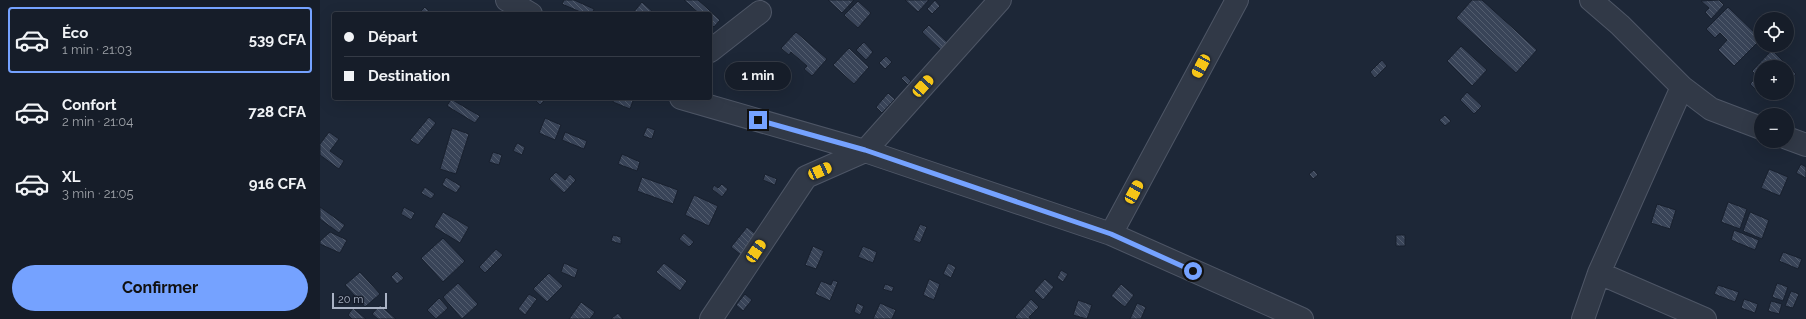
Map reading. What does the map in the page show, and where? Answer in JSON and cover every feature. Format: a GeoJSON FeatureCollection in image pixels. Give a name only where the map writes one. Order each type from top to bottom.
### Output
{"type":"FeatureCollection","features":[{"type":"Feature","properties":{"kind":"street"},"geometry":{"type":"LineString","coordinates":[[507,0],[528,12]]}},
{"type":"Feature","properties":{"kind":"street"},"geometry":{"type":"LineString","coordinates":[[711,319],[806,177],[865,150],[1000,0]]}},
{"type":"Feature","properties":{"kind":"street"},"geometry":{"type":"LineString","coordinates":[[1111,234],[1237,0]]}},
{"type":"Feature","properties":{"kind":"street"},"geometry":{"type":"LineString","coordinates":[[1591,0],[1620,25],[1682,87],[1711,109],[1754,125]]}},
{"type":"Feature","properties":{"kind":"street"},"geometry":{"type":"LineString","coordinates":[[712,49],[760,12]]}},
{"type":"Feature","properties":{"kind":"street"},"geometry":{"type":"LineString","coordinates":[[1583,319],[1599,273],[1682,87]]}},
{"type":"Feature","properties":{"kind":"street"},"geometry":{"type":"LineString","coordinates":[[692,100],[710,103],[865,150],[1111,234],[1292,317]]}},
{"type":"Feature","properties":{"kind":"street"},"geometry":{"type":"LineString","coordinates":[[1794,141],[1806,145]]}},
{"type":"Feature","properties":{"kind":"street"},"geometry":{"type":"LineString","coordinates":[[1599,273],[1705,319]]}},
{"type":"Feature","properties":{"kind":"building"},"geometry":{"type":"Polygon","coordinates":[[[564,0],[574,0],[594,9],[593,12],[580,12],[562,4],[564,0]]]}},
{"type":"Feature","properties":{"kind":"building"},"geometry":{"type":"Polygon","coordinates":[[[684,0],[698,0],[711,12],[698,12],[684,0]]]}},
{"type":"Feature","properties":{"kind":"building"},"geometry":{"type":"Polygon","coordinates":[[[828,0],[854,0],[842,13],[828,0]]]}},
{"type":"Feature","properties":{"kind":"building"},"geometry":{"type":"Polygon","coordinates":[[[905,0],[929,0],[918,12],[905,0]]]}},
{"type":"Feature","properties":{"kind":"building"},"geometry":{"type":"Polygon","coordinates":[[[935,0],[940,6],[932,14],[927,9],[935,0]]]}},
{"type":"Feature","properties":{"kind":"building"},"geometry":{"type":"Polygon","coordinates":[[[1472,0],[1482,0],[1537,50],[1516,73],[1456,18],[1472,0]]]}},
{"type":"Feature","properties":{"kind":"building"},"geometry":{"type":"Polygon","coordinates":[[[1719,0],[1724,5],[1711,19],[1705,12],[1709,8],[1701,1],[1719,0]]]}},
{"type":"Feature","properties":{"kind":"building"},"geometry":{"type":"Polygon","coordinates":[[[858,1],[871,13],[858,28],[844,15],[858,1]]]}},
{"type":"Feature","properties":{"kind":"building"},"geometry":{"type":"Polygon","coordinates":[[[642,2],[653,12],[634,12],[642,2]]]}},
{"type":"Feature","properties":{"kind":"building"},"geometry":{"type":"Polygon","coordinates":[[[425,7],[430,12],[420,12],[425,7]]]}},
{"type":"Feature","properties":{"kind":"building"},"geometry":{"type":"Polygon","coordinates":[[[1728,7],[1754,32],[1754,46],[1734,66],[1718,50],[1727,40],[1720,33],[1715,38],[1706,29],[1728,7]]]}},
{"type":"Feature","properties":{"kind":"building"},"geometry":{"type":"Polygon","coordinates":[[[712,13],[720,20],[714,27],[712,25],[712,13]]]}},
{"type":"Feature","properties":{"kind":"building"},"geometry":{"type":"Polygon","coordinates":[[[929,25],[948,43],[941,50],[922,32],[929,25]]]}},
{"type":"Feature","properties":{"kind":"building"},"geometry":{"type":"Polygon","coordinates":[[[796,32],[827,59],[812,76],[804,69],[807,66],[791,52],[789,55],[781,48],[796,32]]]}},
{"type":"Feature","properties":{"kind":"building"},"geometry":{"type":"Polygon","coordinates":[[[864,42],[873,52],[866,60],[856,50],[864,42]]]}},
{"type":"Feature","properties":{"kind":"building"},"geometry":{"type":"Polygon","coordinates":[[[1461,46],[1487,70],[1472,86],[1447,61],[1461,46]]]}},
{"type":"Feature","properties":{"kind":"building"},"geometry":{"type":"Polygon","coordinates":[[[849,48],[869,67],[854,84],[833,65],[849,48]]]}},
{"type":"Feature","properties":{"kind":"building"},"geometry":{"type":"Polygon","coordinates":[[[1770,52],[1774,52],[1782,60],[1762,60],[1770,52]]]}},
{"type":"Feature","properties":{"kind":"building"},"geometry":{"type":"Polygon","coordinates":[[[886,56],[892,62],[885,69],[879,63],[886,56]]]}},
{"type":"Feature","properties":{"kind":"building"},"geometry":{"type":"Polygon","coordinates":[[[1382,60],[1387,66],[1375,78],[1370,72],[1382,60]]]}},
{"type":"Feature","properties":{"kind":"building"},"geometry":{"type":"Polygon","coordinates":[[[905,75],[911,81],[908,85],[901,78],[905,75]]]}},
{"type":"Feature","properties":{"kind":"building"},"geometry":{"type":"Polygon","coordinates":[[[1754,79],[1754,88],[1750,84],[1754,79]]]}},
{"type":"Feature","properties":{"kind":"building"},"geometry":{"type":"Polygon","coordinates":[[[1467,92],[1482,106],[1474,114],[1460,100],[1467,92]]]}},
{"type":"Feature","properties":{"kind":"building"},"geometry":{"type":"Polygon","coordinates":[[[888,93],[895,99],[882,113],[876,107],[888,93]]]}},
{"type":"Feature","properties":{"kind":"building"},"geometry":{"type":"Polygon","coordinates":[[[450,100],[453,100],[480,116],[475,123],[447,106],[450,100]]]}},
{"type":"Feature","properties":{"kind":"building"},"geometry":{"type":"Polygon","coordinates":[[[537,100],[545,100],[540,105],[536,101],[537,100]]]}},
{"type":"Feature","properties":{"kind":"building"},"geometry":{"type":"Polygon","coordinates":[[[614,100],[633,100],[630,109],[613,102],[614,100]]]}},
{"type":"Feature","properties":{"kind":"building"},"geometry":{"type":"Polygon","coordinates":[[[1445,115],[1451,121],[1445,126],[1439,120],[1445,115]]]}},
{"type":"Feature","properties":{"kind":"building"},"geometry":{"type":"Polygon","coordinates":[[[429,117],[436,123],[418,145],[410,140],[429,117]]]}},
{"type":"Feature","properties":{"kind":"building"},"geometry":{"type":"Polygon","coordinates":[[[545,118],[561,125],[555,140],[539,133],[545,118]]]}},
{"type":"Feature","properties":{"kind":"building"},"geometry":{"type":"Polygon","coordinates":[[[647,127],[655,130],[652,139],[643,136],[647,127]]]}},
{"type":"Feature","properties":{"kind":"building"},"geometry":{"type":"Polygon","coordinates":[[[452,128],[469,134],[456,174],[440,169],[452,128]]]}},
{"type":"Feature","properties":{"kind":"building"},"geometry":{"type":"Polygon","coordinates":[[[329,132],[339,139],[330,151],[344,161],[339,169],[320,155],[320,144],[329,132]]]}},
{"type":"Feature","properties":{"kind":"building"},"geometry":{"type":"Polygon","coordinates":[[[565,132],[587,141],[584,149],[562,140],[565,132]]]}},
{"type":"Feature","properties":{"kind":"building"},"geometry":{"type":"Polygon","coordinates":[[[517,143],[525,147],[522,155],[513,151],[517,143]]]}},
{"type":"Feature","properties":{"kind":"building"},"geometry":{"type":"Polygon","coordinates":[[[493,152],[502,155],[499,165],[489,162],[493,152]]]}},
{"type":"Feature","properties":{"kind":"building"},"geometry":{"type":"Polygon","coordinates":[[[622,154],[640,162],[637,171],[618,164],[622,154]]]}},
{"type":"Feature","properties":{"kind":"building"},"geometry":{"type":"Polygon","coordinates":[[[1801,164],[1806,167],[1806,178],[1796,173],[1801,164]]]}},
{"type":"Feature","properties":{"kind":"building"},"geometry":{"type":"Polygon","coordinates":[[[1769,169],[1788,177],[1780,196],[1761,188],[1769,169]]]}},
{"type":"Feature","properties":{"kind":"building"},"geometry":{"type":"Polygon","coordinates":[[[1314,170],[1318,175],[1313,179],[1309,174],[1314,170]]]}},
{"type":"Feature","properties":{"kind":"building"},"geometry":{"type":"Polygon","coordinates":[[[556,172],[565,180],[570,174],[576,180],[564,193],[549,179],[556,172]]]}},
{"type":"Feature","properties":{"kind":"building"},"geometry":{"type":"Polygon","coordinates":[[[765,174],[777,179],[775,185],[763,180],[765,174]]]}},
{"type":"Feature","properties":{"kind":"building"},"geometry":{"type":"Polygon","coordinates":[[[446,177],[461,186],[456,193],[442,185],[446,177]]]}},
{"type":"Feature","properties":{"kind":"building"},"geometry":{"type":"Polygon","coordinates":[[[642,177],[678,190],[673,204],[637,191],[642,177]]]}},
{"type":"Feature","properties":{"kind":"building"},"geometry":{"type":"Polygon","coordinates":[[[722,184],[728,189],[722,197],[712,189],[714,185],[718,188],[722,184]]]}},
{"type":"Feature","properties":{"kind":"building"},"geometry":{"type":"Polygon","coordinates":[[[425,187],[435,194],[431,199],[421,193],[425,187]]]}},
{"type":"Feature","properties":{"kind":"building"},"geometry":{"type":"Polygon","coordinates":[[[694,195],[718,206],[709,226],[685,215],[694,195]]]}},
{"type":"Feature","properties":{"kind":"building"},"geometry":{"type":"Polygon","coordinates":[[[1728,202],[1747,209],[1740,229],[1721,222],[1728,202]]]}},
{"type":"Feature","properties":{"kind":"building"},"geometry":{"type":"Polygon","coordinates":[[[1657,204],[1676,210],[1670,229],[1651,223],[1657,204]]]}},
{"type":"Feature","properties":{"kind":"building"},"geometry":{"type":"Polygon","coordinates":[[[320,207],[345,225],[339,233],[320,219],[320,207]]]}},
{"type":"Feature","properties":{"kind":"building"},"geometry":{"type":"Polygon","coordinates":[[[404,207],[415,213],[411,220],[401,214],[404,207]]]}},
{"type":"Feature","properties":{"kind":"building"},"geometry":{"type":"Polygon","coordinates":[[[443,212],[469,227],[460,243],[434,227],[443,212]]]}},
{"type":"Feature","properties":{"kind":"building"},"geometry":{"type":"Polygon","coordinates":[[[1750,212],[1769,220],[1762,239],[1743,231],[1750,212]]]}},
{"type":"Feature","properties":{"kind":"building"},"geometry":{"type":"Polygon","coordinates":[[[920,224],[927,227],[920,243],[913,240],[920,224]]]}},
{"type":"Feature","properties":{"kind":"building"},"geometry":{"type":"Polygon","coordinates":[[[747,227],[757,235],[741,255],[731,247],[747,227]]]}},
{"type":"Feature","properties":{"kind":"building"},"geometry":{"type":"Polygon","coordinates":[[[1734,230],[1759,240],[1755,250],[1731,240],[1734,230]]]}},
{"type":"Feature","properties":{"kind":"building"},"geometry":{"type":"Polygon","coordinates":[[[330,232],[347,240],[340,253],[320,244],[320,241],[330,232]]]}},
{"type":"Feature","properties":{"kind":"building"},"geometry":{"type":"Polygon","coordinates":[[[684,233],[694,242],[689,247],[679,239],[684,233]]]}},
{"type":"Feature","properties":{"kind":"building"},"geometry":{"type":"Polygon","coordinates":[[[613,235],[621,237],[621,244],[611,241],[613,235]]]}},
{"type":"Feature","properties":{"kind":"building"},"geometry":{"type":"Polygon","coordinates":[[[1396,235],[1405,235],[1405,246],[1396,246],[1396,235]]]}},
{"type":"Feature","properties":{"kind":"building"},"geometry":{"type":"Polygon","coordinates":[[[443,238],[465,261],[443,282],[421,258],[443,238]]]}},
{"type":"Feature","properties":{"kind":"building"},"geometry":{"type":"Polygon","coordinates":[[[813,246],[824,251],[816,269],[805,265],[813,246]]]}},
{"type":"Feature","properties":{"kind":"building"},"geometry":{"type":"Polygon","coordinates":[[[863,246],[877,252],[873,263],[858,257],[863,246]]]}},
{"type":"Feature","properties":{"kind":"building"},"geometry":{"type":"Polygon","coordinates":[[[496,249],[503,255],[485,273],[479,267],[496,249]]]}},
{"type":"Feature","properties":{"kind":"building"},"geometry":{"type":"Polygon","coordinates":[[[1783,252],[1802,259],[1798,269],[1779,261],[1783,252]]]}},
{"type":"Feature","properties":{"kind":"building"},"geometry":{"type":"Polygon","coordinates":[[[564,263],[578,269],[575,278],[561,272],[564,263]]]}},
{"type":"Feature","properties":{"kind":"building"},"geometry":{"type":"Polygon","coordinates":[[[664,263],[687,281],[680,291],[656,272],[664,263]]]}},
{"type":"Feature","properties":{"kind":"building"},"geometry":{"type":"Polygon","coordinates":[[[948,263],[956,267],[951,278],[943,274],[948,263]]]}},
{"type":"Feature","properties":{"kind":"building"},"geometry":{"type":"Polygon","coordinates":[[[1061,270],[1068,274],[1063,282],[1057,278],[1061,270]]]}},
{"type":"Feature","properties":{"kind":"building"},"geometry":{"type":"Polygon","coordinates":[[[397,271],[404,278],[397,284],[391,277],[397,271]]]}},
{"type":"Feature","properties":{"kind":"building"},"geometry":{"type":"Polygon","coordinates":[[[360,272],[380,294],[365,307],[345,285],[360,272]]]}},
{"type":"Feature","properties":{"kind":"building"},"geometry":{"type":"Polygon","coordinates":[[[549,273],[563,286],[547,302],[533,289],[549,273]]]}},
{"type":"Feature","properties":{"kind":"building"},"geometry":{"type":"Polygon","coordinates":[[[929,279],[940,284],[934,300],[923,295],[929,279]]]}},
{"type":"Feature","properties":{"kind":"building"},"geometry":{"type":"Polygon","coordinates":[[[1045,279],[1054,287],[1043,300],[1034,291],[1045,279]]]}},
{"type":"Feature","properties":{"kind":"building"},"geometry":{"type":"Polygon","coordinates":[[[833,280],[838,282],[830,301],[815,294],[821,281],[831,285],[833,280]]]}},
{"type":"Feature","properties":{"kind":"building"},"geometry":{"type":"Polygon","coordinates":[[[458,283],[478,304],[462,319],[443,297],[458,283]]]}},
{"type":"Feature","properties":{"kind":"building"},"geometry":{"type":"Polygon","coordinates":[[[1777,283],[1788,287],[1783,301],[1772,297],[1777,283]]]}},
{"type":"Feature","properties":{"kind":"building"},"geometry":{"type":"Polygon","coordinates":[[[885,284],[894,287],[892,292],[883,289],[885,284]]]}},
{"type":"Feature","properties":{"kind":"building"},"geometry":{"type":"Polygon","coordinates":[[[1121,284],[1134,295],[1125,307],[1111,296],[1121,284]]]}},
{"type":"Feature","properties":{"kind":"building"},"geometry":{"type":"Polygon","coordinates":[[[1718,285],[1739,292],[1735,302],[1714,294],[1718,285]]]}},
{"type":"Feature","properties":{"kind":"building"},"geometry":{"type":"Polygon","coordinates":[[[1791,291],[1799,294],[1793,308],[1785,306],[1791,291]]]}},
{"type":"Feature","properties":{"kind":"building"},"geometry":{"type":"Polygon","coordinates":[[[529,294],[537,299],[525,315],[518,309],[529,294]]]}},
{"type":"Feature","properties":{"kind":"building"},"geometry":{"type":"Polygon","coordinates":[[[745,294],[752,300],[743,311],[736,305],[745,294]]]}},
{"type":"Feature","properties":{"kind":"building"},"geometry":{"type":"Polygon","coordinates":[[[439,298],[448,308],[436,319],[427,310],[439,298]]]}},
{"type":"Feature","properties":{"kind":"building"},"geometry":{"type":"Polygon","coordinates":[[[1031,299],[1039,307],[1029,317],[1031,319],[1017,319],[1015,317],[1031,299]]]}},
{"type":"Feature","properties":{"kind":"building"},"geometry":{"type":"Polygon","coordinates":[[[1744,299],[1758,304],[1755,313],[1741,308],[1744,299]]]}},
{"type":"Feature","properties":{"kind":"building"},"geometry":{"type":"Polygon","coordinates":[[[1078,300],[1092,305],[1087,319],[1073,315],[1078,300]]]}},
{"type":"Feature","properties":{"kind":"building"},"geometry":{"type":"Polygon","coordinates":[[[1771,301],[1782,304],[1779,314],[1768,311],[1771,301]]]}},
{"type":"Feature","properties":{"kind":"building"},"geometry":{"type":"Polygon","coordinates":[[[581,302],[595,312],[590,319],[569,319],[581,302]]]}},
{"type":"Feature","properties":{"kind":"building"},"geometry":{"type":"Polygon","coordinates":[[[857,303],[864,306],[860,315],[854,312],[857,303]]]}},
{"type":"Feature","properties":{"kind":"building"},"geometry":{"type":"Polygon","coordinates":[[[880,303],[896,310],[892,319],[873,319],[880,303]]]}},
{"type":"Feature","properties":{"kind":"building"},"geometry":{"type":"Polygon","coordinates":[[[1137,303],[1146,307],[1141,319],[1130,319],[1137,303]]]}},
{"type":"Feature","properties":{"kind":"building"},"geometry":{"type":"Polygon","coordinates":[[[380,305],[396,319],[378,319],[372,314],[380,305]]]}},
{"type":"Feature","properties":{"kind":"building"},"geometry":{"type":"Polygon","coordinates":[[[353,308],[366,319],[352,319],[348,315],[353,308]]]}},
{"type":"Feature","properties":{"kind":"building"},"geometry":{"type":"Polygon","coordinates":[[[618,313],[623,319],[611,319],[618,313]]]}},
{"type":"Feature","properties":{"kind":"route"},"geometry":{"type":"LineString","coordinates":[[758,120],[865,150],[1111,234],[1193,271]]}}]}
